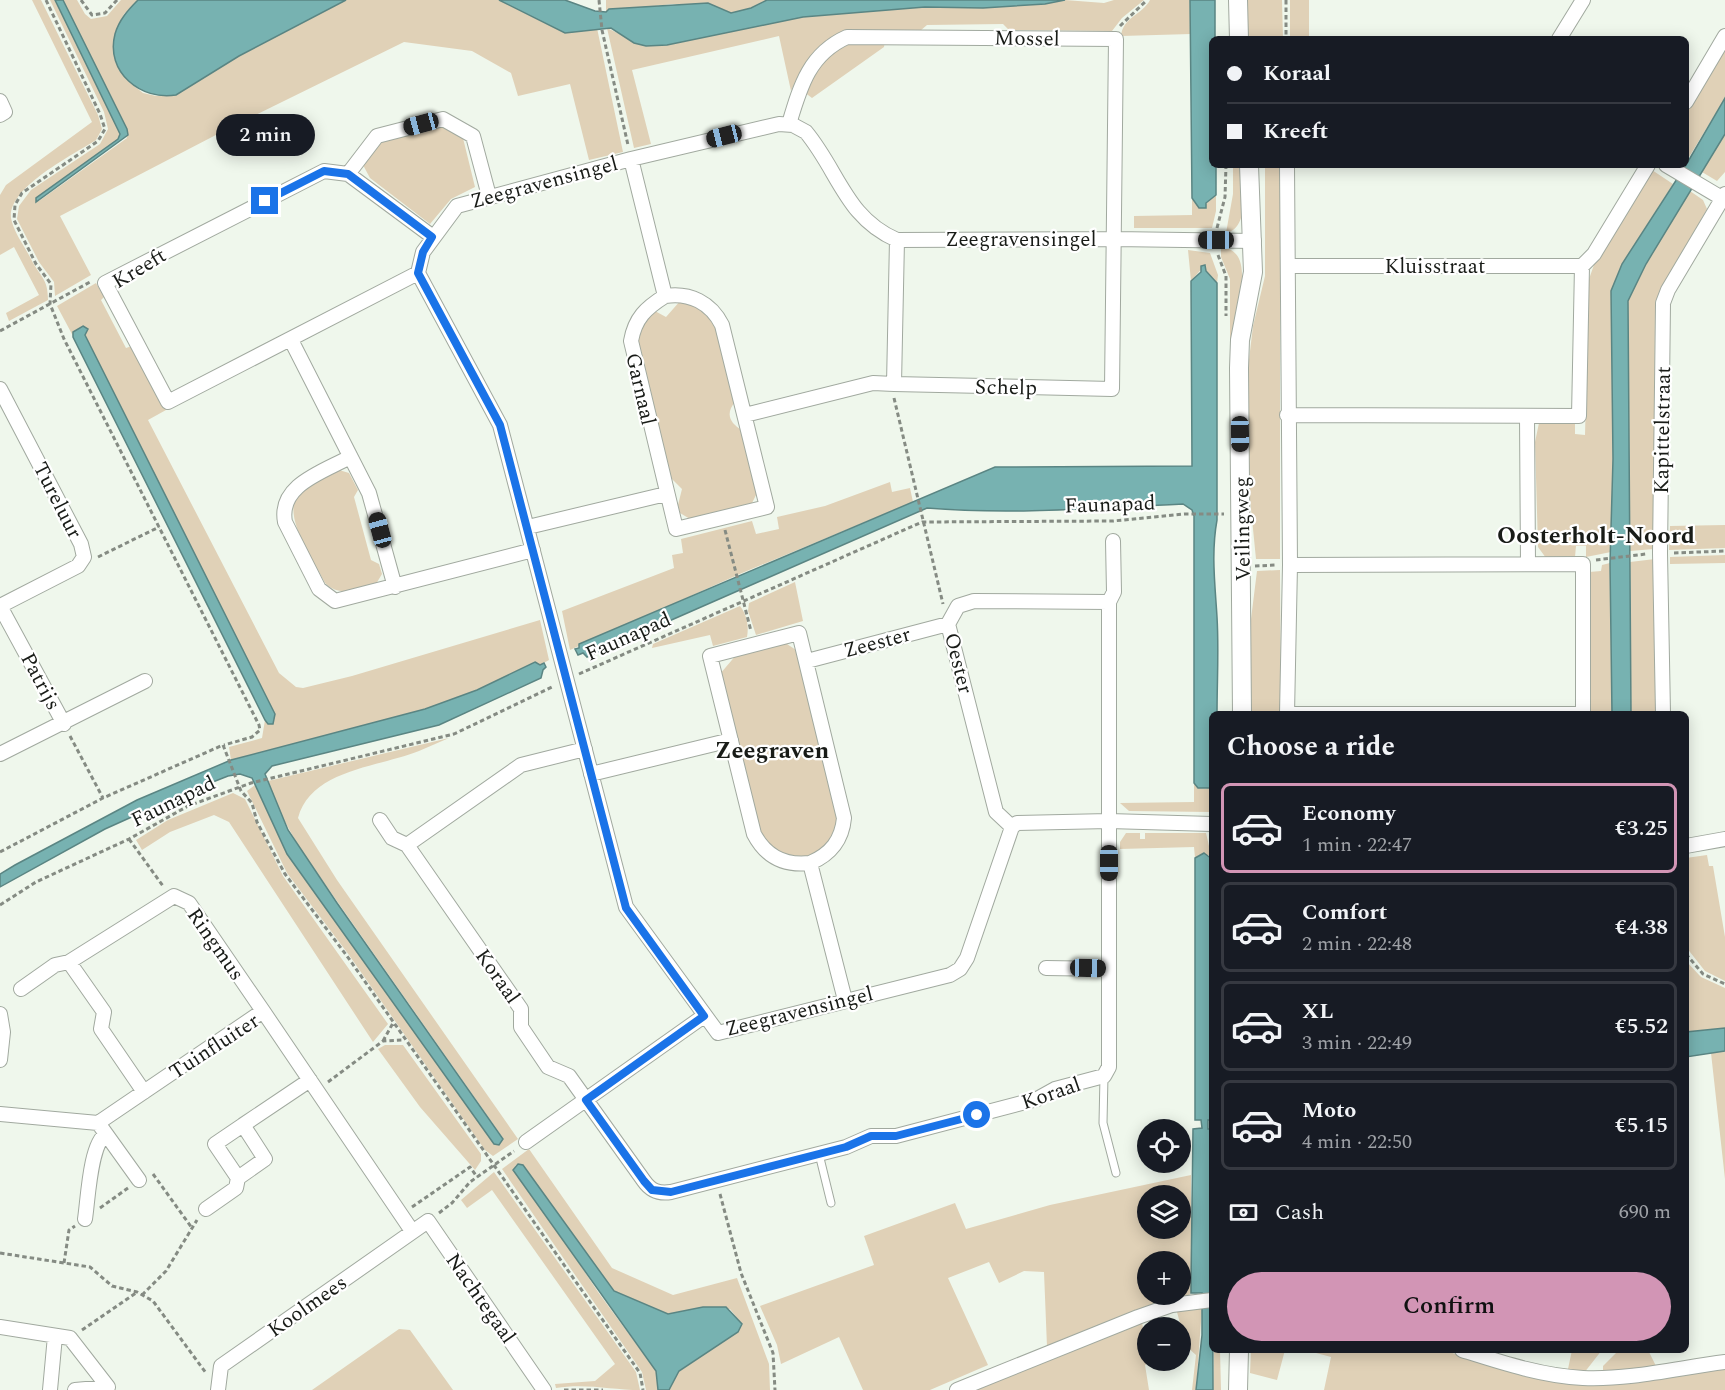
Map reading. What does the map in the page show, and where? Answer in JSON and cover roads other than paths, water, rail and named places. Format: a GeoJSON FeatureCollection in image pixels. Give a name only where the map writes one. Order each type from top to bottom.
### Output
{"type":"FeatureCollection","features":[{"type":"Feature","properties":{"kind":"street"},"geometry":{"type":"LineString","coordinates":[[1238,0],[1239,36]]}},
{"type":"Feature","properties":{"kind":"street"},"geometry":{"type":"LineString","coordinates":[[1561,36],[1582,0]]}},
{"type":"Feature","properties":{"kind":"street"},"geometry":{"type":"LineString","coordinates":[[1689,97],[1725,36]]}},
{"type":"Feature","properties":{"kind":"street","name":"Mossel"},"geometry":{"type":"LineString","coordinates":[[789,124],[809,68],[833,44],[848,37],[1116,39],[1114,239]]}},
{"type":"Feature","properties":{"kind":"street"},"geometry":{"type":"LineString","coordinates":[[0,101],[5,112],[0,115]]}},
{"type":"Feature","properties":{"kind":"street"},"geometry":{"type":"LineString","coordinates":[[432,237],[348,174],[377,136],[443,119],[473,136],[489,196]]}},
{"type":"Feature","properties":{"kind":"street","name":"Zeegravensingel"},"geometry":{"type":"LineString","coordinates":[[1012,827],[967,958],[960,969],[950,975],[718,1033],[626,908],[500,425],[418,273],[423,252],[432,237],[458,206],[631,159],[771,125],[789,124],[800,127],[811,138],[861,216],[876,231],[897,240],[1254,241]]}},
{"type":"Feature","properties":{"kind":"street"},"geometry":{"type":"LineString","coordinates":[[631,159],[665,296]]}},
{"type":"Feature","properties":{"kind":"street","name":"Veilingweg"},"geometry":{"type":"LineString","coordinates":[[1242,711],[1239,368],[1240,340],[1253,272],[1254,241],[1249,168]]}},
{"type":"Feature","properties":{"kind":"street"},"geometry":{"type":"LineString","coordinates":[[1287,168],[1287,415],[1290,565],[1287,711]]}},
{"type":"Feature","properties":{"kind":"street"},"geometry":{"type":"LineString","coordinates":[[1287,415],[1579,416],[1582,266],[1594,254],[1646,168]]}},
{"type":"Feature","properties":{"kind":"street"},"geometry":{"type":"LineString","coordinates":[[1671,168],[1724,197]]}},
{"type":"Feature","properties":{"kind":"street","name":"Kreeft"},"geometry":{"type":"LineString","coordinates":[[348,174],[324,171],[105,283],[168,402],[418,273]]}},
{"type":"Feature","properties":{"kind":"street","name":"Kapittelstraat"},"geometry":{"type":"LineString","coordinates":[[1663,711],[1660,553],[1663,303],[1724,197]]}},
{"type":"Feature","properties":{"kind":"street","name":"Schelp"},"geometry":{"type":"LineString","coordinates":[[894,384],[1112,389],[1114,239]]}},
{"type":"Feature","properties":{"kind":"street"},"geometry":{"type":"LineString","coordinates":[[745,415],[873,383],[894,384],[897,240]]}},
{"type":"Feature","properties":{"kind":"street","name":"Kluisstraat"},"geometry":{"type":"LineString","coordinates":[[1288,266],[1582,266]]}},
{"type":"Feature","properties":{"kind":"street","name":"Garnaal"},"geometry":{"type":"LineString","coordinates":[[681,295],[698,300],[718,318],[745,415],[767,507],[676,529],[630,341],[637,320],[644,311],[665,296],[681,295]]}},
{"type":"Feature","properties":{"kind":"street"},"geometry":{"type":"LineString","coordinates":[[291,340],[369,493],[395,587]]}},
{"type":"Feature","properties":{"kind":"street","name":"Tureluur"},"geometry":{"type":"LineString","coordinates":[[0,389],[81,544],[84,557],[78,566],[0,606]]}},
{"type":"Feature","properties":{"kind":"street"},"geometry":{"type":"LineString","coordinates":[[1527,416],[1528,564]]}},
{"type":"Feature","properties":{"kind":"street"},"geometry":{"type":"LineString","coordinates":[[350,457],[294,488],[283,511],[285,522],[319,589],[335,601],[533,550]]}},
{"type":"Feature","properties":{"kind":"street"},"geometry":{"type":"LineString","coordinates":[[528,527],[666,494]]}},
{"type":"Feature","properties":{"kind":"street"},"geometry":{"type":"LineString","coordinates":[[1109,821],[1109,602],[1114,592],[1113,541]]}},
{"type":"Feature","properties":{"kind":"street"},"geometry":{"type":"LineString","coordinates":[[1290,565],[1583,564],[1583,711]]}},
{"type":"Feature","properties":{"kind":"street","name":"Oester"},"geometry":{"type":"LineString","coordinates":[[1012,827],[996,812],[948,624],[958,606],[974,602],[1109,602]]}},
{"type":"Feature","properties":{"kind":"street","name":"Patrijs"},"geometry":{"type":"LineString","coordinates":[[0,606],[64,724]]}},
{"type":"Feature","properties":{"kind":"street","name":"Zeester"},"geometry":{"type":"LineString","coordinates":[[807,661],[948,624]]}},
{"type":"Feature","properties":{"kind":"street"},"geometry":{"type":"LineString","coordinates":[[799,633],[807,661],[844,818],[840,838],[834,847],[810,863],[799,864],[780,861],[758,842],[710,657],[799,633]]}},
{"type":"Feature","properties":{"kind":"street","name":"Patrijs"},"geometry":{"type":"LineString","coordinates":[[0,754],[64,724],[145,681]]}},
{"type":"Feature","properties":{"kind":"street"},"geometry":{"type":"LineString","coordinates":[[591,774],[731,740]]}},
{"type":"Feature","properties":{"kind":"street"},"geometry":{"type":"LineString","coordinates":[[406,845],[521,765],[585,749]]}},
{"type":"Feature","properties":{"kind":"street","name":"Koraal"},"geometry":{"type":"LineString","coordinates":[[380,820],[392,838],[406,845],[521,1009],[521,1027],[548,1067],[569,1076],[652,1190],[664,1193],[846,1147],[871,1136],[896,1136],[1037,1099],[1055,1089],[1104,1076],[1109,1067],[1109,821]]}},
{"type":"Feature","properties":{"kind":"street"},"geometry":{"type":"LineString","coordinates":[[1012,827],[1025,821],[1209,824]]}},
{"type":"Feature","properties":{"kind":"street"},"geometry":{"type":"LineString","coordinates":[[1689,845],[1725,839]]}},
{"type":"Feature","properties":{"kind":"street"},"geometry":{"type":"LineString","coordinates":[[810,863],[845,1000]]}},
{"type":"Feature","properties":{"kind":"street","name":"Ringmus"},"geometry":{"type":"LineString","coordinates":[[21,989],[55,965],[69,962],[174,896],[189,903],[263,1011]]}},
{"type":"Feature","properties":{"kind":"street"},"geometry":{"type":"LineString","coordinates":[[69,962],[104,1012],[101,1029],[144,1092]]}},
{"type":"Feature","properties":{"kind":"street"},"geometry":{"type":"LineString","coordinates":[[1046,968],[1109,969]]}},
{"type":"Feature","properties":{"kind":"street","name":"Tuinfluiter"},"geometry":{"type":"LineString","coordinates":[[102,1129],[144,1092],[263,1011],[412,1231]]}},
{"type":"Feature","properties":{"kind":"street"},"geometry":{"type":"LineString","coordinates":[[0,1014],[3,1032],[0,1060]]}},
{"type":"Feature","properties":{"kind":"street"},"geometry":{"type":"LineString","coordinates":[[526,1142],[704,1016]]}},
{"type":"Feature","properties":{"kind":"street"},"geometry":{"type":"LineString","coordinates":[[238,1178],[215,1144],[243,1125],[313,1085]]}},
{"type":"Feature","properties":{"kind":"street"},"geometry":{"type":"LineString","coordinates":[[0,1114],[102,1129],[139,1180]]}},
{"type":"Feature","properties":{"kind":"street"},"geometry":{"type":"LineString","coordinates":[[206,1209],[236,1188],[238,1178],[266,1159],[243,1125]]}},
{"type":"Feature","properties":{"kind":"street"},"geometry":{"type":"LineString","coordinates":[[85,1219],[95,1150],[102,1129]]}},
{"type":"Feature","properties":{"kind":"street","name":"Nachtegaal"},"geometry":{"type":"LineString","coordinates":[[412,1231],[428,1221],[544,1390]]}},
{"type":"Feature","properties":{"kind":"street","name":"Koolmees"},"geometry":{"type":"LineString","coordinates":[[218,1389],[221,1366],[412,1231]]}},
{"type":"Feature","properties":{"kind":"street"},"geometry":{"type":"LineString","coordinates":[[957,1390],[1138,1317],[1172,1305],[1207,1300]]}},
{"type":"Feature","properties":{"kind":"street"},"geometry":{"type":"LineString","coordinates":[[0,1327],[70,1338],[108,1388],[75,1390]]}},
{"type":"Feature","properties":{"kind":"street"},"geometry":{"type":"LineString","coordinates":[[50,1390],[55,1336]]}},
{"type":"Feature","properties":{"kind":"street"},"geometry":{"type":"LineString","coordinates":[[1238,1390],[1239,1353]]}},
{"type":"Feature","properties":{"kind":"street"},"geometry":{"type":"LineString","coordinates":[[1473,1353],[1550,1373],[1581,1378],[1617,1377],[1725,1362]]}},
{"type":"Feature","properties":{"kind":"lane"},"geometry":{"type":"LineString","coordinates":[[1104,1076],[1103,1123],[1116,1173]]}},
{"type":"Feature","properties":{"kind":"lane"},"geometry":{"type":"LineString","coordinates":[[819,1154],[831,1203]]}},
{"type":"Feature","properties":{"kind":"water"},"geometry":{"type":"Polygon","coordinates":[[[55,0],[63,0],[128,135],[36,202],[36,198],[118,139],[120,134],[55,0]]]}},
{"type":"Feature","properties":{"kind":"water"},"geometry":{"type":"Polygon","coordinates":[[[138,0],[346,0],[239,56],[176,95],[163,96],[150,93],[129,81],[115,60],[113,48],[115,34],[124,16],[138,0]]]}},
{"type":"Feature","properties":{"kind":"water"},"geometry":{"type":"Polygon","coordinates":[[[499,0],[565,0],[595,11],[606,12],[609,9],[708,3],[731,13],[751,8],[767,0],[1065,0],[1045,4],[983,8],[925,7],[803,17],[667,45],[646,46],[634,43],[611,28],[565,33],[499,0]]]}},
{"type":"Feature","properties":{"kind":"water"},"geometry":{"type":"Polygon","coordinates":[[[1190,0],[1215,0],[1215,36],[1209,36],[1209,168],[1216,168],[1216,195],[1206,203],[1206,208],[1199,208],[1192,198],[1190,0]]]}},
{"type":"Feature","properties":{"kind":"water"},"geometry":{"type":"Polygon","coordinates":[[[1725,98],[1725,134],[1646,264],[1628,301],[1631,711],[1612,711],[1611,291],[1622,264],[1684,168],[1689,168],[1689,160],[1725,98]]]}},
{"type":"Feature","properties":{"kind":"water"},"geometry":{"type":"Polygon","coordinates":[[[1205,265],[1206,271],[1217,283],[1217,520],[1214,556],[1218,666],[1217,711],[1209,711],[1209,788],[1198,788],[1194,783],[1194,516],[1192,510],[1183,504],[1023,511],[927,508],[587,657],[583,653],[578,655],[575,649],[579,648],[579,644],[995,467],[1192,466],[1191,281],[1201,272],[1201,266],[1205,265]]]}},
{"type":"Feature","properties":{"kind":"water"},"geometry":{"type":"Polygon","coordinates":[[[83,326],[88,329],[85,335],[275,714],[273,724],[268,724],[265,720],[73,337],[73,332],[83,326]]]}},
{"type":"Feature","properties":{"kind":"water"},"geometry":{"type":"Polygon","coordinates":[[[535,662],[540,665],[544,663],[546,667],[541,678],[439,725],[272,766],[265,774],[288,830],[503,1139],[499,1145],[494,1144],[287,854],[252,778],[240,774],[228,776],[185,793],[105,829],[0,887],[0,874],[15,865],[137,800],[231,760],[425,709],[477,690],[535,662]]]}},
{"type":"Feature","properties":{"kind":"water"},"geometry":{"type":"Polygon","coordinates":[[[1204,853],[1209,857],[1209,1353],[1213,1353],[1213,1390],[1196,1390],[1202,1335],[1202,1293],[1191,1293],[1193,1129],[1202,1128],[1201,1120],[1195,1120],[1195,858],[1204,853]]]}},
{"type":"Feature","properties":{"kind":"water"},"geometry":{"type":"Polygon","coordinates":[[[1725,1028],[1725,1051],[1689,1057],[1689,1032],[1725,1028]]]}},
{"type":"Feature","properties":{"kind":"water"},"geometry":{"type":"Polygon","coordinates":[[[518,1164],[523,1165],[614,1291],[668,1314],[703,1307],[726,1307],[742,1324],[738,1332],[679,1371],[669,1390],[658,1390],[656,1371],[513,1170],[518,1164]]]}},
{"type":"Feature","properties":{"kind":"district","name":"Oosterholt-Noord"},"geometry":{"type":"Point","coordinates":[1596,535]}},
{"type":"Feature","properties":{"kind":"district","name":"Zeegraven"},"geometry":{"type":"Point","coordinates":[772,750]}}]}
